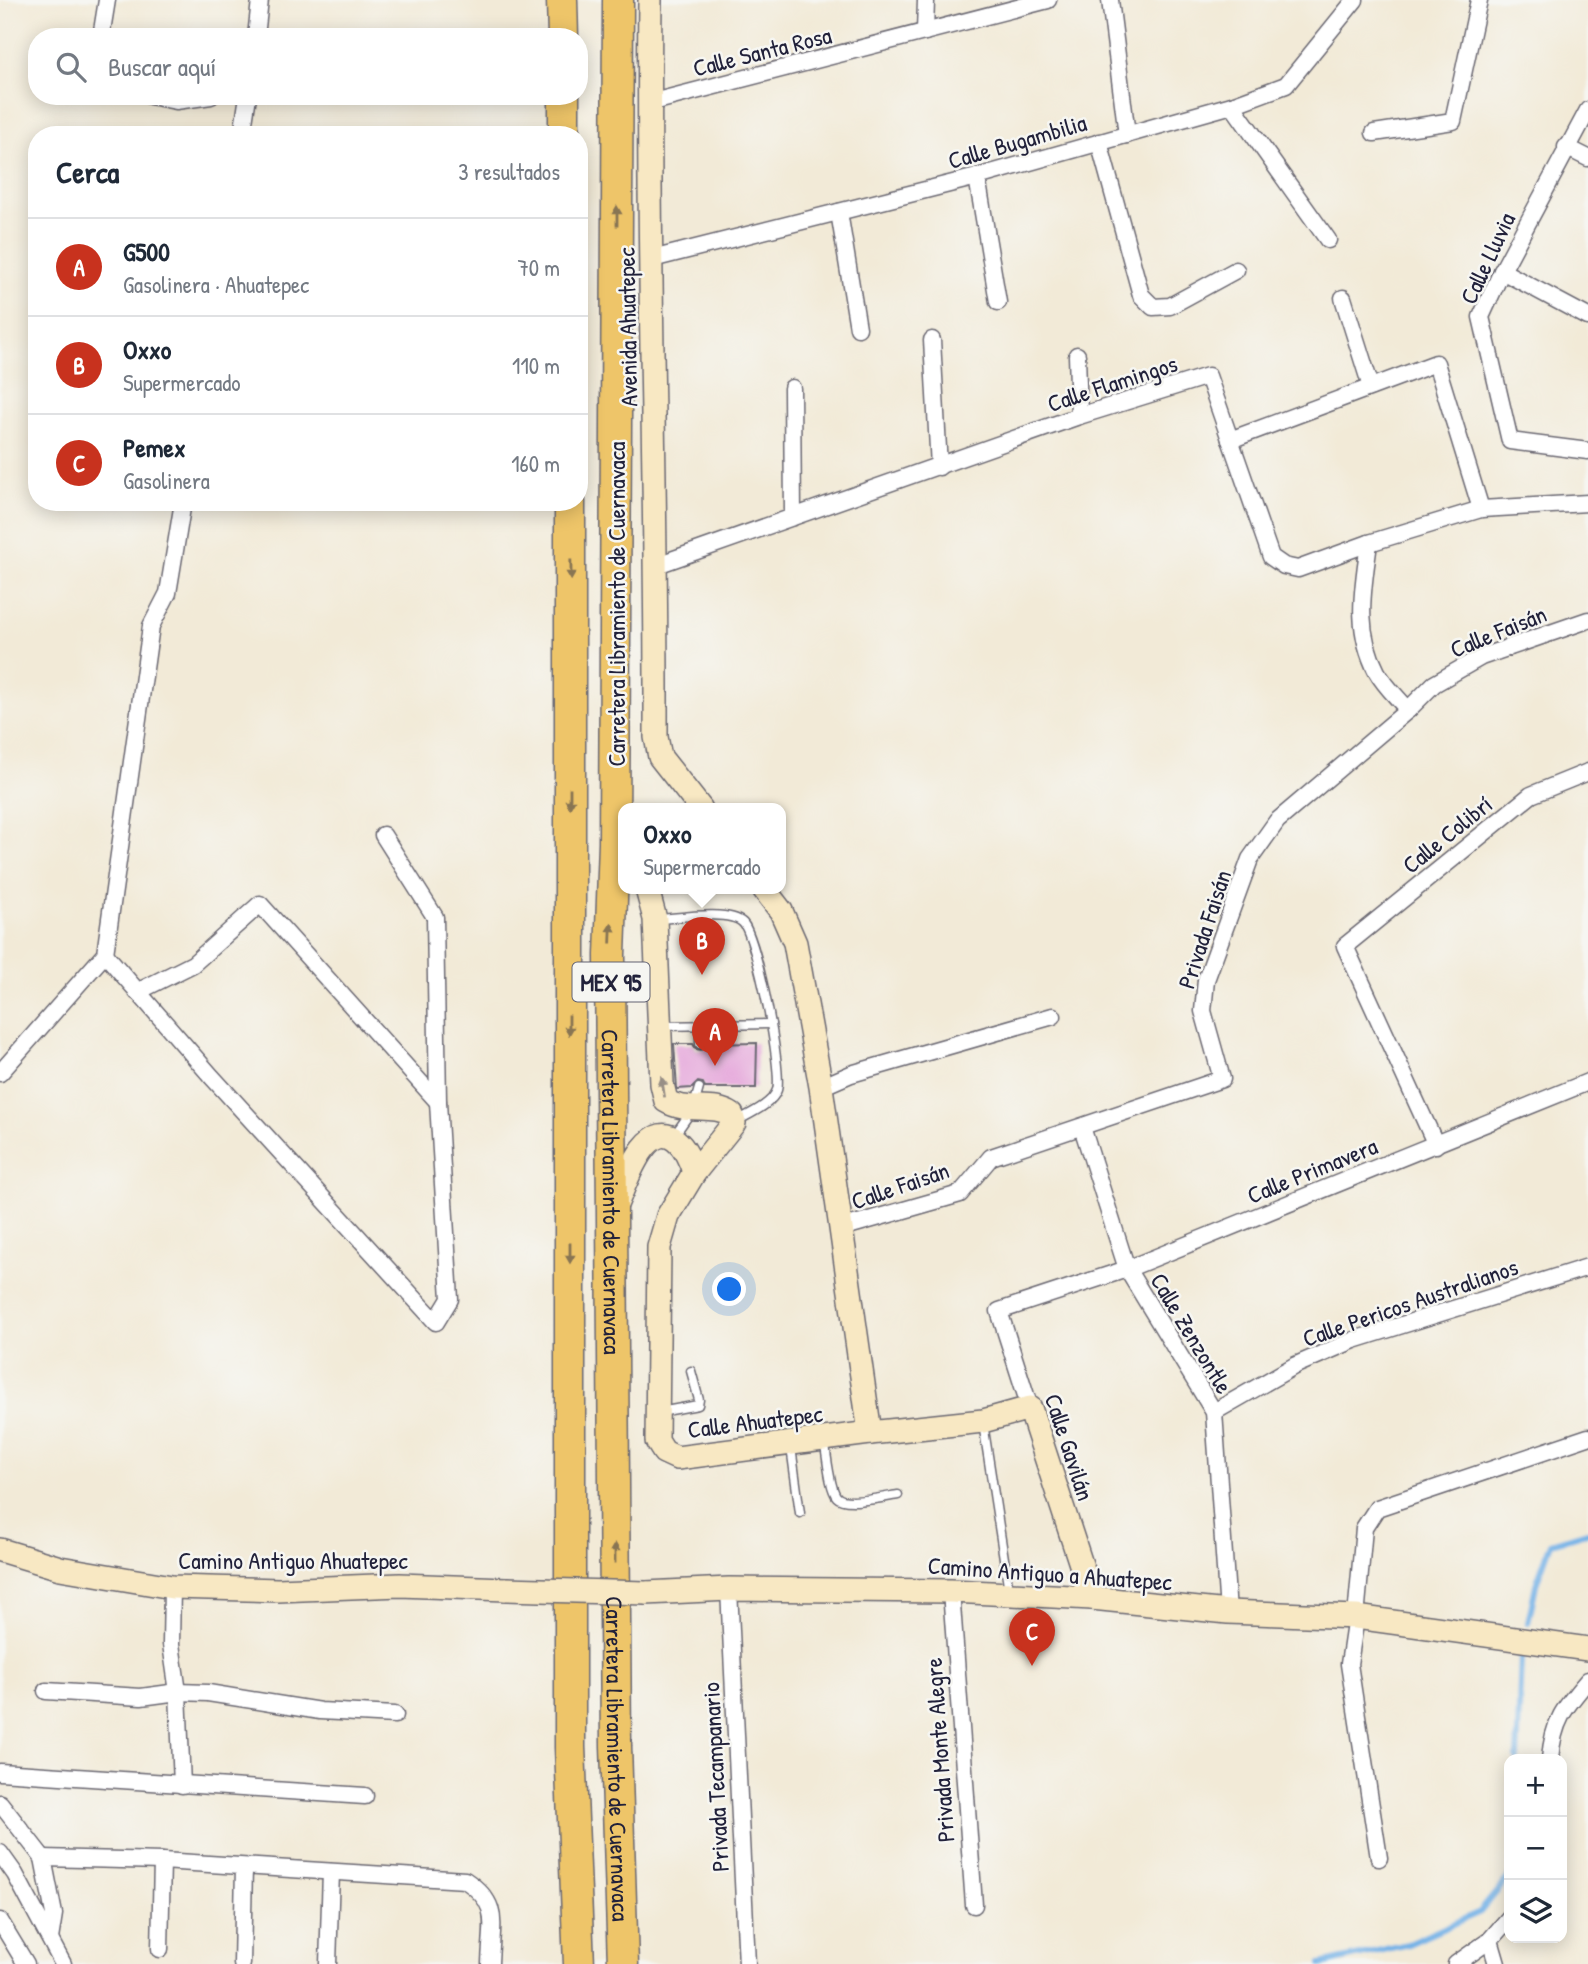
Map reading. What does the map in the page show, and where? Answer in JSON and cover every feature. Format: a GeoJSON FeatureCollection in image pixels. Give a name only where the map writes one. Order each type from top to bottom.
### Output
{"type":"FeatureCollection","features":[{"type":"Feature","properties":{"kind":"highway"},"geometry":{"type":"LineString","coordinates":[[562,0],[563,28]]}},
{"type":"Feature","properties":{"kind":"highway","name":"Carretera Libramiento de Cuernavaca"},"geometry":{"type":"LineString","coordinates":[[618,0],[619,803]]}},
{"type":"Feature","properties":{"kind":"highway"},"geometry":{"type":"LineString","coordinates":[[564,105],[564,126]]}},
{"type":"Feature","properties":{"kind":"highway","name":"Carretera Libramiento de Cuernavaca"},"geometry":{"type":"LineString","coordinates":[[570,511],[570,1747],[579,1964]]}},
{"type":"Feature","properties":{"kind":"highway","name":"Carretera Libramiento de Cuernavaca"},"geometry":{"type":"LineString","coordinates":[[618,861],[610,955],[616,1746],[623,1964]]}},
{"type":"Feature","properties":{"kind":"street"},"geometry":{"type":"LineString","coordinates":[[102,28],[107,0]]}},
{"type":"Feature","properties":{"kind":"street"},"geometry":{"type":"LineString","coordinates":[[257,28],[260,0]]}},
{"type":"Feature","properties":{"kind":"street","name":"Avenida Ahuatepec"},"geometry":{"type":"LineString","coordinates":[[650,0],[649,103],[657,565],[656,737],[660,757],[696,803]]}},
{"type":"Feature","properties":{"kind":"street"},"geometry":{"type":"LineString","coordinates":[[925,32],[926,0]]}},
{"type":"Feature","properties":{"kind":"street","name":"Calle Santa Rosa"},"geometry":{"type":"LineString","coordinates":[[649,103],[1048,0]]}},
{"type":"Feature","properties":{"kind":"street"},"geometry":{"type":"LineString","coordinates":[[1110,0],[1127,135]]}},
{"type":"Feature","properties":{"kind":"street","name":"Calle Bugambilia"},"geometry":{"type":"LineString","coordinates":[[652,259],[977,177],[1232,105],[1286,85],[1355,0]]}},
{"type":"Feature","properties":{"kind":"street"},"geometry":{"type":"LineString","coordinates":[[1374,134],[1452,121],[1479,0]]}},
{"type":"Feature","properties":{"kind":"street"},"geometry":{"type":"LineString","coordinates":[[243,126],[247,105]]}},
{"type":"Feature","properties":{"kind":"street"},"geometry":{"type":"LineString","coordinates":[[1232,105],[1328,240]]}},
{"type":"Feature","properties":{"kind":"street","name":"Calle Lluvia"},"geometry":{"type":"LineString","coordinates":[[1588,110],[1566,147],[1481,317],[1510,441],[1588,451]]}},
{"type":"Feature","properties":{"kind":"street"},"geometry":{"type":"LineString","coordinates":[[1099,142],[1141,295],[1153,307],[1170,306],[1236,270]]}},
{"type":"Feature","properties":{"kind":"street"},"geometry":{"type":"LineString","coordinates":[[1566,147],[1588,158]]}},
{"type":"Feature","properties":{"kind":"street"},"geometry":{"type":"LineString","coordinates":[[977,177],[998,302]]}},
{"type":"Feature","properties":{"kind":"street"},"geometry":{"type":"LineString","coordinates":[[839,212],[858,328]]}},
{"type":"Feature","properties":{"kind":"street"},"geometry":{"type":"LineString","coordinates":[[1502,271],[1588,317]]}},
{"type":"Feature","properties":{"kind":"street"},"geometry":{"type":"LineString","coordinates":[[1343,298],[1371,387]]}},
{"type":"Feature","properties":{"kind":"street"},"geometry":{"type":"LineString","coordinates":[[932,340],[939,467]]}},
{"type":"Feature","properties":{"kind":"street"},"geometry":{"type":"LineString","coordinates":[[1077,355],[1079,416]]}},
{"type":"Feature","properties":{"kind":"street"},"geometry":{"type":"LineString","coordinates":[[1230,440],[1436,363],[1481,509]]}},
{"type":"Feature","properties":{"kind":"street","name":"Calle Flamingos"},"geometry":{"type":"LineString","coordinates":[[657,565],[1079,416],[1208,376],[1271,557],[1284,566],[1298,569],[1369,543],[1481,509],[1588,503]]}},
{"type":"Feature","properties":{"kind":"street"},"geometry":{"type":"LineString","coordinates":[[792,388],[793,517]]}},
{"type":"Feature","properties":{"kind":"street"},"geometry":{"type":"LineString","coordinates":[[0,1073],[105,954],[150,626],[168,593],[182,511]]}},
{"type":"Feature","properties":{"kind":"street"},"geometry":{"type":"LineString","coordinates":[[1369,543],[1361,606],[1363,639],[1377,673],[1408,710]]}},
{"type":"Feature","properties":{"kind":"street","name":"Calle Faisán"},"geometry":{"type":"LineString","coordinates":[[1408,710],[1434,684],[1481,657],[1588,620]]}},
{"type":"Feature","properties":{"kind":"street","name":"Privada Faisán"},"geometry":{"type":"LineString","coordinates":[[1082,1126],[1222,1080],[1203,1011],[1206,980],[1250,859],[1277,821],[1408,710]]}},
{"type":"Feature","properties":{"kind":"street","name":"Calle Colibrí"},"geometry":{"type":"LineString","coordinates":[[1436,1145],[1345,946],[1531,795],[1588,772]]}},
{"type":"Feature","properties":{"kind":"street"},"geometry":{"type":"LineString","coordinates":[[105,954],[436,1322],[450,1299],[438,1102],[435,917],[383,835]]}},
{"type":"Feature","properties":{"kind":"street"},"geometry":{"type":"LineString","coordinates":[[648,894],[655,919],[662,1084],[666,1101],[677,1108],[696,1099],[723,1109],[732,1115],[734,1124]]}},
{"type":"Feature","properties":{"kind":"street"},"geometry":{"type":"LineString","coordinates":[[768,894],[781,911],[795,943],[821,1087],[870,1433]]}},
{"type":"Feature","properties":{"kind":"street"},"geometry":{"type":"LineString","coordinates":[[138,992],[193,964],[260,904],[438,1102]]}},
{"type":"Feature","properties":{"kind":"street"},"geometry":{"type":"LineString","coordinates":[[821,1087],[851,1074],[1053,1016]]}},
{"type":"Feature","properties":{"kind":"street","name":"Calle Primavera"},"geometry":{"type":"LineString","coordinates":[[999,1311],[1127,1269],[1588,1082]]}},
{"type":"Feature","properties":{"kind":"street","name":"Calle Ahuatepec"},"geometry":{"type":"LineString","coordinates":[[734,1124],[694,1173],[668,1216],[659,1247],[657,1441],[663,1452],[677,1458],[983,1421],[1030,1408]]}},
{"type":"Feature","properties":{"kind":"street","name":"Calle Faisán"},"geometry":{"type":"LineString","coordinates":[[841,1228],[960,1194],[991,1157],[1082,1126]]}},
{"type":"Feature","properties":{"kind":"street","name":"Calle Zenzontle"},"geometry":{"type":"LineString","coordinates":[[1082,1126],[1127,1269],[1214,1412],[1228,1612]]}},
{"type":"Feature","properties":{"kind":"street"},"geometry":{"type":"LineString","coordinates":[[613,1211],[643,1149],[652,1141],[663,1136],[673,1137],[682,1144],[694,1173]]}},
{"type":"Feature","properties":{"kind":"street","name":"Calle Pericos Australianos"},"geometry":{"type":"LineString","coordinates":[[1214,1412],[1296,1365],[1354,1340],[1588,1267]]}},
{"type":"Feature","properties":{"kind":"street","name":"Calle Gavilán"},"geometry":{"type":"LineString","coordinates":[[999,1311],[1093,1598]]}},
{"type":"Feature","properties":{"kind":"street"},"geometry":{"type":"LineString","coordinates":[[1379,1858],[1349,1664],[1364,1528],[1377,1508],[1588,1437]]}},
{"type":"Feature","properties":{"kind":"street","name":"Camino Antiguo Ahuatepec"},"geometry":{"type":"LineString","coordinates":[[0,1550],[60,1567],[172,1587],[278,1590],[400,1585],[506,1589]]}},
{"type":"Feature","properties":{"kind":"street"},"geometry":{"type":"LineString","coordinates":[[172,1587],[171,1644],[178,1692],[183,1785]]}},
{"type":"Feature","properties":{"kind":"street","name":"Camino Antiguo a Ahuatepec"},"geometry":{"type":"LineString","coordinates":[[506,1589],[646,1593],[729,1589],[951,1591],[1093,1598],[1228,1612],[1356,1617],[1588,1649]]}},
{"type":"Feature","properties":{"kind":"street","name":"Privada Tecampanario"},"geometry":{"type":"LineString","coordinates":[[729,1589],[747,1964]]}},
{"type":"Feature","properties":{"kind":"street","name":"Privada Monte Alegre"},"geometry":{"type":"LineString","coordinates":[[951,1591],[974,1906]]}},
{"type":"Feature","properties":{"kind":"street"},"geometry":{"type":"LineString","coordinates":[[1550,1754],[1561,1712],[1588,1681]]}},
{"type":"Feature","properties":{"kind":"street"},"geometry":{"type":"LineString","coordinates":[[46,1691],[142,1697],[178,1692],[208,1692],[320,1712],[395,1715]]}},
{"type":"Feature","properties":{"kind":"street"},"geometry":{"type":"LineString","coordinates":[[0,1772],[365,1796]]}},
{"type":"Feature","properties":{"kind":"street"},"geometry":{"type":"LineString","coordinates":[[0,1803],[43,1858],[54,1914],[50,1939]]}},
{"type":"Feature","properties":{"kind":"street"},"geometry":{"type":"LineString","coordinates":[[0,1853],[15,1874],[63,1964]]}},
{"type":"Feature","properties":{"kind":"street"},"geometry":{"type":"LineString","coordinates":[[43,1858],[162,1861],[465,1880],[481,1891],[492,1906],[490,1964]]}},
{"type":"Feature","properties":{"kind":"street"},"geometry":{"type":"LineString","coordinates":[[160,1949],[162,1861]]}},
{"type":"Feature","properties":{"kind":"street"},"geometry":{"type":"LineString","coordinates":[[242,1964],[244,1867]]}},
{"type":"Feature","properties":{"kind":"street"},"geometry":{"type":"LineString","coordinates":[[328,1964],[331,1872]]}},
{"type":"Feature","properties":{"kind":"street"},"geometry":{"type":"LineString","coordinates":[[0,1921],[26,1964]]}},
{"type":"Feature","properties":{"kind":"street"},"geometry":{"type":"LineString","coordinates":[[1456,1964],[1490,1940],[1504,1924]]}},
{"type":"Feature","properties":{"kind":"street"},"geometry":{"type":"LineString","coordinates":[[1490,1940],[1497,1964]]}},
{"type":"Feature","properties":{"kind":"lane"},"geometry":{"type":"LineString","coordinates":[[655,919],[724,915],[742,921],[752,938],[771,1024],[777,1091],[769,1101],[734,1124]]}},
{"type":"Feature","properties":{"kind":"lane"},"geometry":{"type":"LineString","coordinates":[[659,1026],[771,1024]]}},
{"type":"Feature","properties":{"kind":"lane"},"geometry":{"type":"LineString","coordinates":[[700,1025],[700,1044]]}},
{"type":"Feature","properties":{"kind":"lane"},"geometry":{"type":"LineString","coordinates":[[673,1137],[696,1099]]}},
{"type":"Feature","properties":{"kind":"lane"},"geometry":{"type":"LineString","coordinates":[[657,1413],[698,1405],[691,1371]]}},
{"type":"Feature","properties":{"kind":"lane"},"geometry":{"type":"LineString","coordinates":[[983,1421],[1009,1594]]}},
{"type":"Feature","properties":{"kind":"lane"},"geometry":{"type":"LineString","coordinates":[[824,1439],[837,1497],[846,1501],[898,1495]]}},
{"type":"Feature","properties":{"kind":"lane"},"geometry":{"type":"LineString","coordinates":[[791,1443],[800,1513]]}},
{"type":"Feature","properties":{"kind":"building"},"geometry":{"type":"Polygon","coordinates":[[[757,1043],[756,1088],[705,1088],[703,1083],[698,1082],[692,1088],[677,1089],[674,1044],[693,1044],[696,1049],[701,1050],[707,1044],[757,1043]]]}},
{"type":"Feature","properties":{"kind":"waterway"},"geometry":{"type":"LineString","coordinates":[[1528,1623],[1536,1584],[1551,1543],[1588,1532]]}},
{"type":"Feature","properties":{"kind":"waterway"},"geometry":{"type":"LineString","coordinates":[[1517,1754],[1521,1658]]}},
{"type":"Feature","properties":{"kind":"waterway"},"geometry":{"type":"LineString","coordinates":[[1321,1964],[1408,1944],[1480,1912],[1507,1880]]}},
{"type":"Feature","properties":{"kind":"place","name":"Oxxo"},"geometry":{"type":"Point","coordinates":[702,975]}},
{"type":"Feature","properties":{"kind":"place","name":"G500"},"geometry":{"type":"Point","coordinates":[715,1066]}},
{"type":"Feature","properties":{"kind":"place","name":"Pemex"},"geometry":{"type":"Point","coordinates":[1032,1666]}}]}
